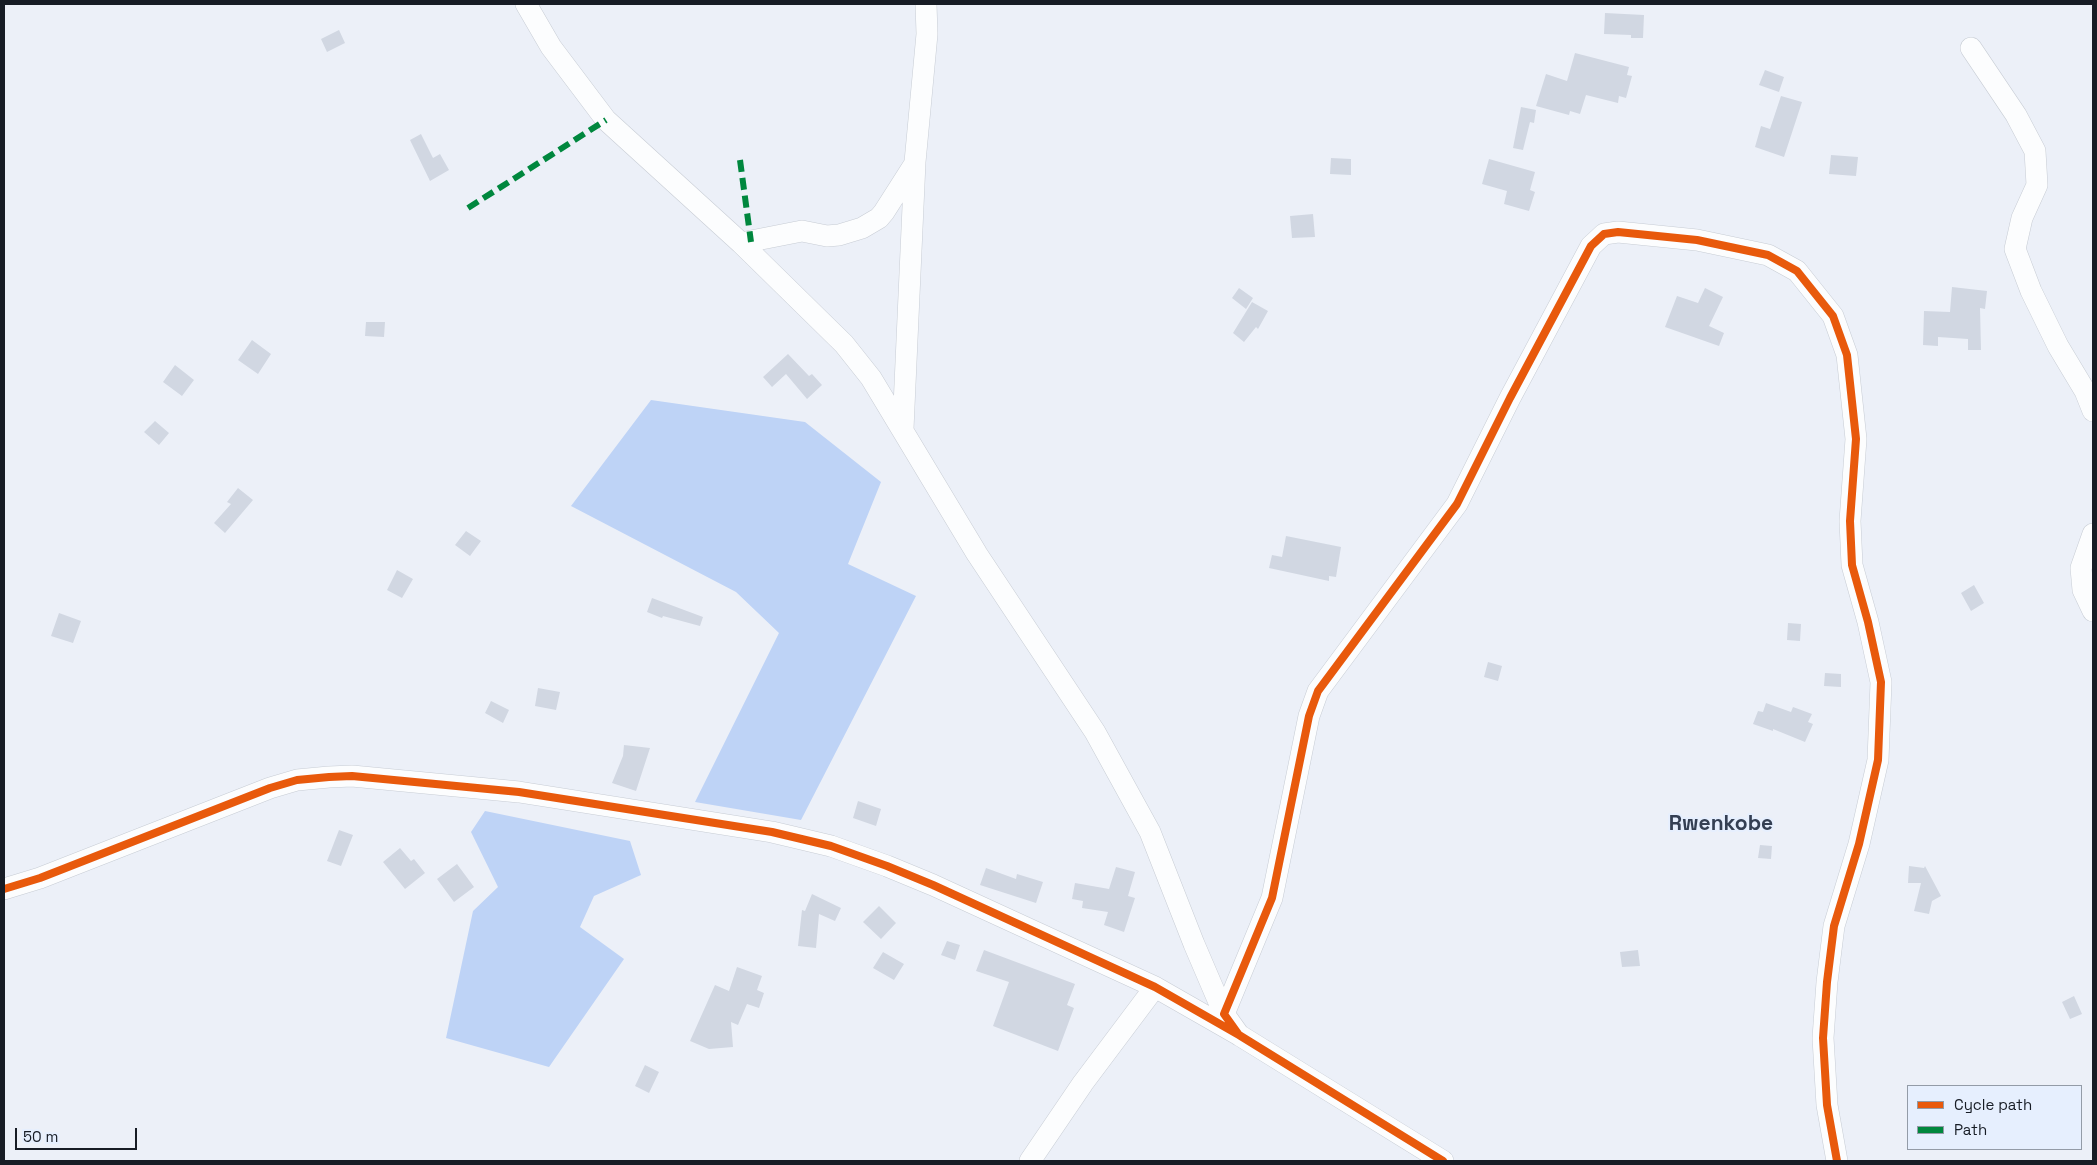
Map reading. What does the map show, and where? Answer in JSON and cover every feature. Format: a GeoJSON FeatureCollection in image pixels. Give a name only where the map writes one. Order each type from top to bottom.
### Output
{"type":"FeatureCollection","features":[{"type":"Feature","properties":{"kind":"street"},"geometry":{"type":"LineString","coordinates":[[526,4],[551,46],[606,120],[741,243],[857,359],[903,429],[976,554],[1095,732],[1158,848],[1194,944],[1224,1014],[1239,1035]]}},
{"type":"Feature","properties":{"kind":"street"},"geometry":{"type":"LineString","coordinates":[[903,429],[915,162],[927,34],[926,4]]}},
{"type":"Feature","properties":{"kind":"street"},"geometry":{"type":"LineString","coordinates":[[1971,48],[2016,115],[2036,151],[2037,185],[2022,218],[2015,249],[2031,291],[2058,346],[2085,391],[2093,411]]}},
{"type":"Feature","properties":{"kind":"street"},"geometry":{"type":"LineString","coordinates":[[741,243],[802,231],[827,236],[862,228],[879,218],[884,212],[915,162]]}},
{"type":"Feature","properties":{"kind":"street"},"geometry":{"type":"LineString","coordinates":[[1224,1014],[1272,898],[1309,716],[1318,691],[1457,504],[1590,246],[1604,234],[1618,232],[1697,240],[1768,255],[1797,270],[1833,316],[1847,355],[1856,439],[1850,521],[1852,565],[1868,622],[1881,682],[1878,760],[1859,844],[1834,926],[1827,982],[1823,1038],[1826,1105],[1837,1161]]}},
{"type":"Feature","properties":{"kind":"street"},"geometry":{"type":"LineString","coordinates":[[2093,534],[2081,568],[2083,590],[2093,611]]}},
{"type":"Feature","properties":{"kind":"street"},"geometry":{"type":"LineString","coordinates":[[4,889],[49,874],[270,788],[297,780],[352,776],[519,792],[772,832],[831,846],[933,885],[1155,987],[1239,1035],[1443,1161]]}},
{"type":"Feature","properties":{"kind":"street"},"geometry":{"type":"LineString","coordinates":[[1030,1161],[1083,1083],[1155,987]]}},
{"type":"Feature","properties":{"kind":"shaded area"},"geometry":{"type":"Polygon","coordinates":[[[651,400],[805,422],[881,482],[848,564],[916,596],[801,820],[695,802],[779,633],[736,592],[571,506],[651,400]]]}},
{"type":"Feature","properties":{"kind":"shaded area"},"geometry":{"type":"Polygon","coordinates":[[[485,811],[630,841],[641,875],[594,896],[580,927],[624,959],[549,1067],[446,1038],[473,911],[498,887],[471,832],[485,811]]]}},
{"type":"Feature","properties":{"kind":"building"},"geometry":{"type":"Polygon","coordinates":[[[1605,13],[1644,15],[1643,38],[1631,38],[1631,35],[1604,34],[1605,13]]]}},
{"type":"Feature","properties":{"kind":"building"},"geometry":{"type":"Polygon","coordinates":[[[339,30],[345,43],[327,52],[321,39],[339,30]]]}},
{"type":"Feature","properties":{"kind":"building"},"geometry":{"type":"Polygon","coordinates":[[[1575,53],[1629,67],[1627,75],[1632,76],[1626,98],[1619,96],[1618,103],[1586,95],[1580,114],[1570,111],[1569,115],[1536,106],[1546,74],[1567,81],[1575,53]]]}},
{"type":"Feature","properties":{"kind":"building"},"geometry":{"type":"Polygon","coordinates":[[[1765,70],[1784,77],[1779,92],[1759,85],[1765,70]]]}},
{"type":"Feature","properties":{"kind":"building"},"geometry":{"type":"Polygon","coordinates":[[[1781,96],[1802,102],[1784,157],[1755,147],[1761,126],[1770,129],[1781,96]]]}},
{"type":"Feature","properties":{"kind":"building"},"geometry":{"type":"Polygon","coordinates":[[[1521,107],[1536,110],[1534,123],[1530,122],[1523,150],[1513,148],[1521,107]]]}},
{"type":"Feature","properties":{"kind":"building"},"geometry":{"type":"Polygon","coordinates":[[[421,134],[433,158],[440,154],[449,170],[430,181],[410,140],[421,134]]]}},
{"type":"Feature","properties":{"kind":"building"},"geometry":{"type":"Polygon","coordinates":[[[1831,155],[1858,157],[1856,176],[1829,174],[1831,155]]]}},
{"type":"Feature","properties":{"kind":"building"},"geometry":{"type":"Polygon","coordinates":[[[1331,158],[1351,159],[1351,175],[1330,174],[1331,158]]]}},
{"type":"Feature","properties":{"kind":"building"},"geometry":{"type":"Polygon","coordinates":[[[1489,159],[1535,172],[1530,190],[1535,192],[1529,211],[1504,204],[1507,191],[1482,184],[1489,159]]]}},
{"type":"Feature","properties":{"kind":"building"},"geometry":{"type":"Polygon","coordinates":[[[1313,214],[1315,237],[1292,238],[1290,216],[1313,214]]]}},
{"type":"Feature","properties":{"kind":"building"},"geometry":{"type":"Polygon","coordinates":[[[1952,287],[1987,291],[1985,309],[1980,308],[1981,350],[1968,350],[1968,339],[1938,337],[1938,346],[1923,345],[1924,311],[1950,312],[1952,287]]]}},
{"type":"Feature","properties":{"kind":"building"},"geometry":{"type":"Polygon","coordinates":[[[1239,288],[1253,298],[1246,309],[1232,298],[1239,288]]]}},
{"type":"Feature","properties":{"kind":"building"},"geometry":{"type":"Polygon","coordinates":[[[1705,288],[1723,297],[1709,326],[1724,333],[1719,346],[1665,327],[1677,296],[1698,303],[1705,288]]]}},
{"type":"Feature","properties":{"kind":"building"},"geometry":{"type":"Polygon","coordinates":[[[1252,302],[1268,311],[1258,329],[1256,327],[1244,342],[1233,333],[1252,302]]]}},
{"type":"Feature","properties":{"kind":"building"},"geometry":{"type":"Polygon","coordinates":[[[366,322],[385,322],[384,337],[365,336],[366,322]]]}},
{"type":"Feature","properties":{"kind":"building"},"geometry":{"type":"Polygon","coordinates":[[[252,340],[271,354],[258,374],[238,360],[252,340]]]}},
{"type":"Feature","properties":{"kind":"building"},"geometry":{"type":"Polygon","coordinates":[[[788,354],[809,376],[812,374],[822,385],[807,399],[786,374],[772,387],[763,377],[788,354]]]}},
{"type":"Feature","properties":{"kind":"building"},"geometry":{"type":"Polygon","coordinates":[[[175,365],[194,380],[182,396],[163,382],[175,365]]]}},
{"type":"Feature","properties":{"kind":"building"},"geometry":{"type":"Polygon","coordinates":[[[155,421],[169,433],[159,445],[144,432],[155,421]]]}},
{"type":"Feature","properties":{"kind":"building"},"geometry":{"type":"Polygon","coordinates":[[[238,488],[253,500],[225,533],[214,523],[231,504],[227,502],[238,488]]]}},
{"type":"Feature","properties":{"kind":"building"},"geometry":{"type":"Polygon","coordinates":[[[466,531],[481,541],[470,556],[455,545],[466,531]]]}},
{"type":"Feature","properties":{"kind":"building"},"geometry":{"type":"Polygon","coordinates":[[[1286,536],[1341,547],[1336,577],[1329,576],[1329,581],[1269,568],[1272,555],[1282,557],[1286,536]]]}},
{"type":"Feature","properties":{"kind":"building"},"geometry":{"type":"Polygon","coordinates":[[[397,570],[413,579],[402,598],[387,590],[397,570]]]}},
{"type":"Feature","properties":{"kind":"building"},"geometry":{"type":"Polygon","coordinates":[[[1974,585],[1984,603],[1971,611],[1961,593],[1974,585]]]}},
{"type":"Feature","properties":{"kind":"building"},"geometry":{"type":"Polygon","coordinates":[[[652,598],[703,617],[700,626],[663,616],[662,618],[647,612],[652,598]]]}},
{"type":"Feature","properties":{"kind":"building"},"geometry":{"type":"Polygon","coordinates":[[[59,613],[81,621],[73,643],[51,636],[59,613]]]}},
{"type":"Feature","properties":{"kind":"building"},"geometry":{"type":"Polygon","coordinates":[[[1788,623],[1801,624],[1800,641],[1787,640],[1788,623]]]}},
{"type":"Feature","properties":{"kind":"building"},"geometry":{"type":"Polygon","coordinates":[[[1488,662],[1502,666],[1498,681],[1484,677],[1488,662]]]}},
{"type":"Feature","properties":{"kind":"building"},"geometry":{"type":"Polygon","coordinates":[[[1825,673],[1841,674],[1841,687],[1824,686],[1825,673]]]}},
{"type":"Feature","properties":{"kind":"building"},"geometry":{"type":"Polygon","coordinates":[[[538,688],[560,692],[556,710],[535,706],[538,688]]]}},
{"type":"Feature","properties":{"kind":"building"},"geometry":{"type":"Polygon","coordinates":[[[491,701],[509,710],[503,723],[485,713],[491,701]]]}},
{"type":"Feature","properties":{"kind":"building"},"geometry":{"type":"Polygon","coordinates":[[[1766,703],[1791,712],[1793,707],[1812,714],[1808,722],[1813,724],[1805,742],[1773,729],[1773,731],[1753,724],[1758,711],[1763,712],[1766,703]]]}},
{"type":"Feature","properties":{"kind":"building"},"geometry":{"type":"Polygon","coordinates":[[[624,745],[650,748],[636,791],[612,783],[623,756],[624,745]]]}},
{"type":"Feature","properties":{"kind":"building"},"geometry":{"type":"Polygon","coordinates":[[[858,801],[881,809],[876,826],[853,818],[858,801]]]}},
{"type":"Feature","properties":{"kind":"building"},"geometry":{"type":"Polygon","coordinates":[[[339,830],[353,835],[341,866],[327,861],[339,830]]]}},
{"type":"Feature","properties":{"kind":"building"},"geometry":{"type":"Polygon","coordinates":[[[1760,845],[1772,846],[1771,859],[1758,858],[1760,845]]]}},
{"type":"Feature","properties":{"kind":"building"},"geometry":{"type":"Polygon","coordinates":[[[400,848],[411,861],[414,859],[425,873],[405,889],[383,862],[400,848]]]}},
{"type":"Feature","properties":{"kind":"building"},"geometry":{"type":"Polygon","coordinates":[[[457,864],[474,887],[454,902],[437,879],[457,864]]]}},
{"type":"Feature","properties":{"kind":"building"},"geometry":{"type":"Polygon","coordinates":[[[1909,866],[1924,868],[1925,866],[1941,896],[1932,901],[1929,914],[1914,911],[1921,883],[1908,883],[1909,866]]]}},
{"type":"Feature","properties":{"kind":"building"},"geometry":{"type":"Polygon","coordinates":[[[1116,867],[1135,872],[1128,896],[1135,898],[1124,932],[1104,925],[1108,912],[1082,908],[1083,901],[1072,899],[1075,883],[1109,889],[1116,867]]]}},
{"type":"Feature","properties":{"kind":"building"},"geometry":{"type":"Polygon","coordinates":[[[986,868],[1016,879],[1017,874],[1043,882],[1036,903],[980,885],[986,868]]]}},
{"type":"Feature","properties":{"kind":"building"},"geometry":{"type":"Polygon","coordinates":[[[812,894],[841,908],[835,921],[819,914],[816,948],[798,946],[802,910],[805,911],[812,894]]]}},
{"type":"Feature","properties":{"kind":"building"},"geometry":{"type":"Polygon","coordinates":[[[879,906],[896,923],[881,939],[863,922],[879,906]]]}},
{"type":"Feature","properties":{"kind":"building"},"geometry":{"type":"Polygon","coordinates":[[[947,941],[960,945],[955,960],[941,955],[947,941]]]}},
{"type":"Feature","properties":{"kind":"building"},"geometry":{"type":"Polygon","coordinates":[[[984,950],[1075,984],[1067,1005],[1074,1008],[1058,1051],[993,1026],[1009,982],[976,971],[984,950]]]}},
{"type":"Feature","properties":{"kind":"building"},"geometry":{"type":"Polygon","coordinates":[[[1638,950],[1640,966],[1622,967],[1620,952],[1638,950]]]}},
{"type":"Feature","properties":{"kind":"building"},"geometry":{"type":"Polygon","coordinates":[[[883,952],[904,964],[894,980],[873,968],[883,952]]]}},
{"type":"Feature","properties":{"kind":"building"},"geometry":{"type":"Polygon","coordinates":[[[737,967],[762,976],[757,990],[764,993],[759,1008],[747,1004],[738,1025],[731,1022],[733,1047],[709,1049],[690,1041],[715,985],[729,991],[737,967]]]}},
{"type":"Feature","properties":{"kind":"building"},"geometry":{"type":"Polygon","coordinates":[[[2074,996],[2082,1014],[2070,1019],[2062,1002],[2074,996]]]}},
{"type":"Feature","properties":{"kind":"building"},"geometry":{"type":"Polygon","coordinates":[[[645,1065],[659,1072],[649,1093],[635,1086],[645,1065]]]}},
{"type":"Feature","properties":{"kind":"marked path"},"geometry":{"type":"LineString","coordinates":[[468,208],[606,120]]}},
{"type":"Feature","properties":{"kind":"marked path"},"geometry":{"type":"LineString","coordinates":[[740,160],[751,242]]}},
{"type":"Feature","properties":{"kind":"cycle path"},"geometry":{"type":"LineString","coordinates":[[1239,1035],[1224,1014],[1272,898],[1309,716],[1318,691],[1457,504],[1510,398],[1591,246],[1604,234],[1618,232],[1697,240],[1768,255],[1797,271],[1833,316],[1847,355],[1856,439],[1850,521],[1852,565],[1868,622],[1881,682],[1878,760],[1859,844],[1834,926],[1827,982],[1823,1038],[1827,1105],[1837,1161]]}},
{"type":"Feature","properties":{"kind":"cycle path"},"geometry":{"type":"LineString","coordinates":[[4,889],[40,878],[270,788],[297,780],[329,777],[352,776],[519,792],[772,832],[831,846],[887,866],[933,885],[1155,987],[1239,1035],[1443,1161]]}},
{"type":"Feature","properties":{"kind":"district","name":"Rwenkobe"},"geometry":{"type":"Point","coordinates":[1721,824]}}]}
